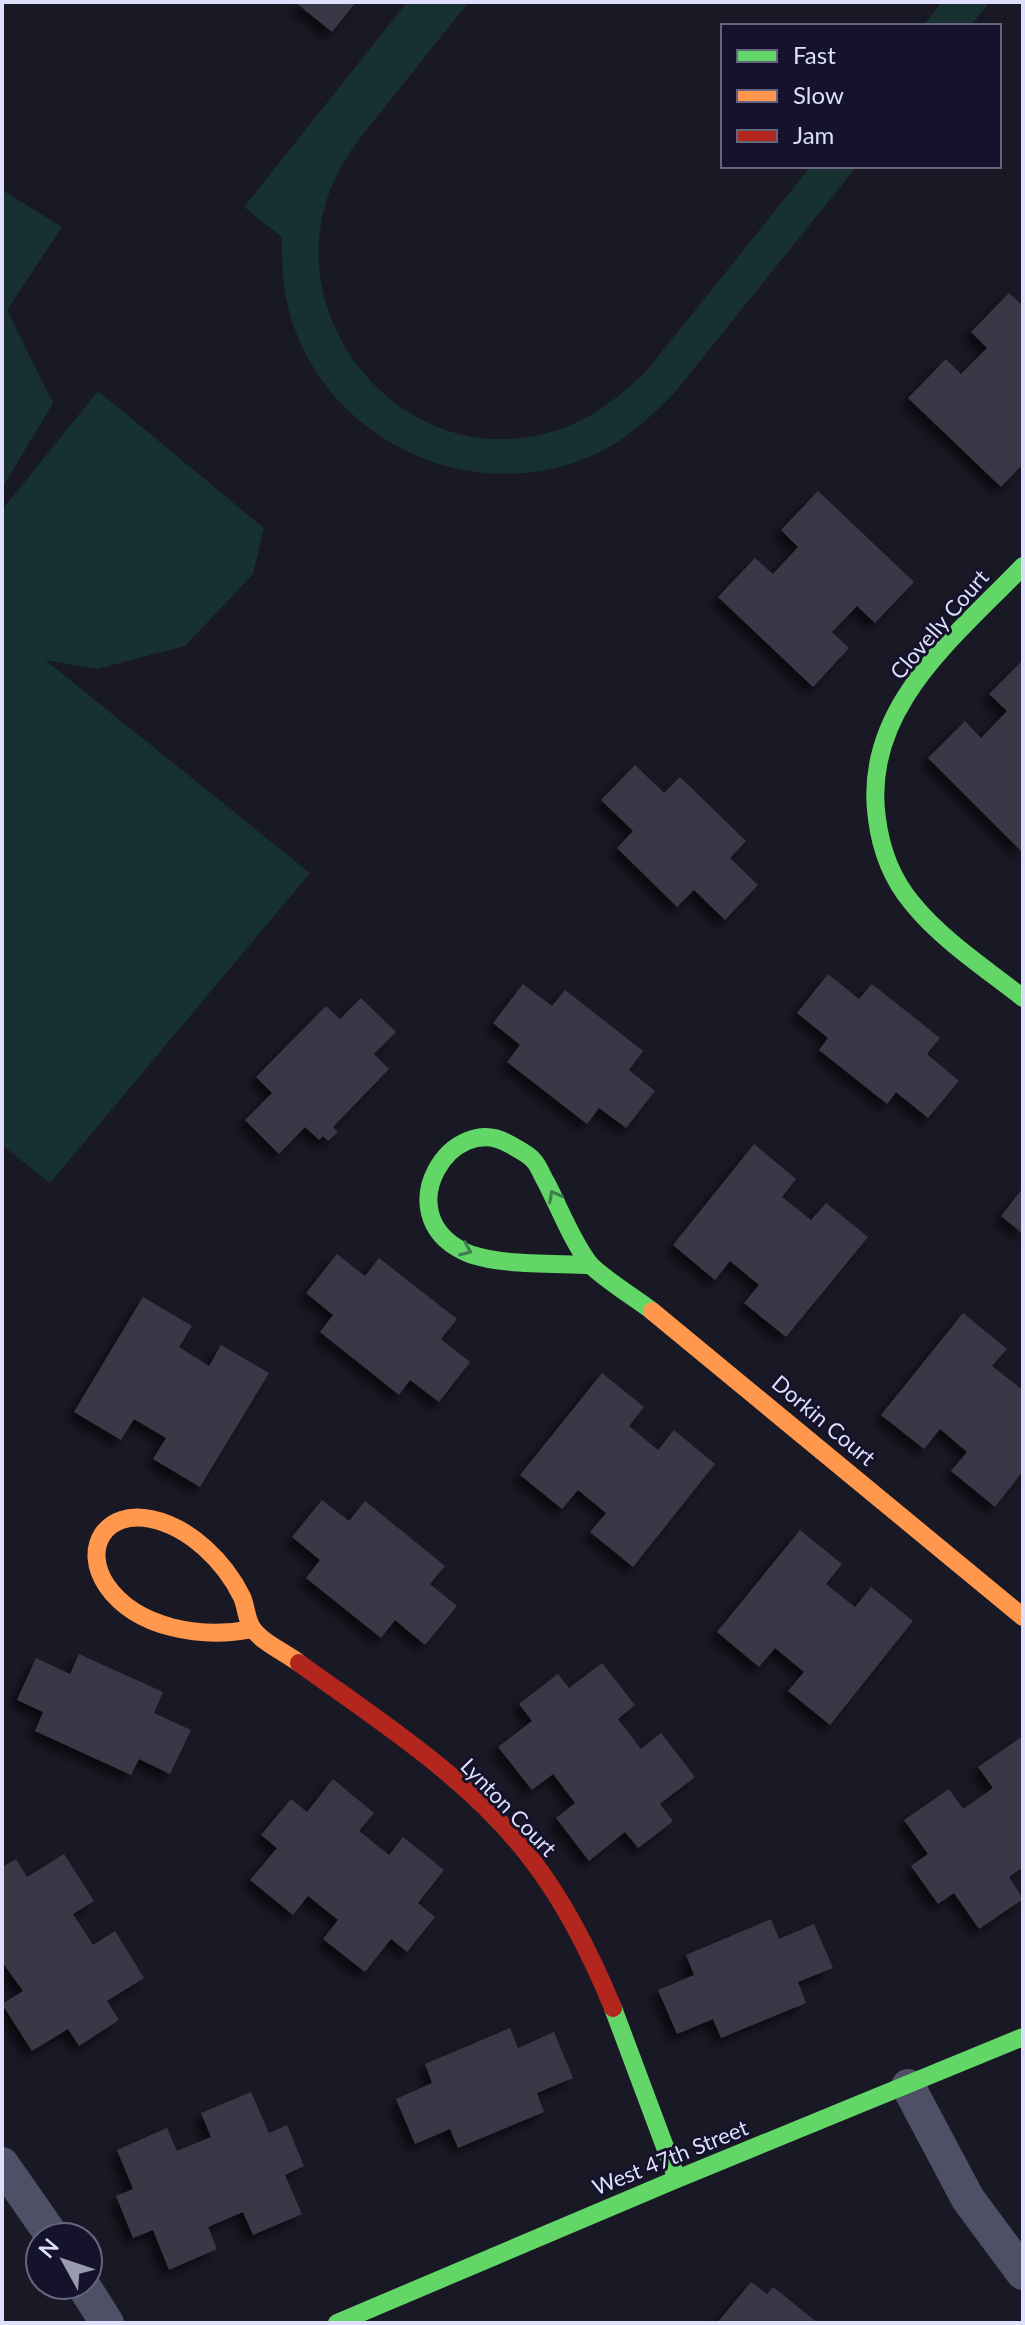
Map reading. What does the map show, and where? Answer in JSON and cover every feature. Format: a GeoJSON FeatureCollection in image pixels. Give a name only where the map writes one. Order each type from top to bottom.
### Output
{"type":"FeatureCollection","features":[{"type":"Feature","properties":{"kind":"street","name":"Clovelly Court"},"geometry":{"type":"LineString","coordinates":[[1023,566],[912,685],[882,739],[874,775],[879,836],[888,865],[905,894],[926,918],[1023,998]]}},
{"type":"Feature","properties":{"kind":"street","name":"Dorkin Court"},"geometry":{"type":"LineString","coordinates":[[590,1265],[481,1256],[461,1251],[445,1239],[433,1223],[427,1203],[428,1184],[436,1166],[448,1151],[465,1141],[484,1137],[503,1139],[520,1147],[534,1160],[590,1265],[765,1402],[1023,1617]]}},
{"type":"Feature","properties":{"kind":"street"},"geometry":{"type":"LineString","coordinates":[[143,1516],[185,1532],[202,1546],[234,1585],[242,1597],[252,1629],[222,1633],[145,1619],[107,1586],[98,1568],[96,1553],[100,1538],[113,1524],[143,1516]]}},
{"type":"Feature","properties":{"kind":"street","name":"Lynton Court"},"geometry":{"type":"LineString","coordinates":[[252,1629],[371,1714],[421,1754],[474,1799],[532,1860],[553,1889],[587,1948],[677,2179]]}},
{"type":"Feature","properties":{"kind":"street","name":"West 47th Street"},"geometry":{"type":"LineString","coordinates":[[337,2323],[1023,2037]]}},
{"type":"Feature","properties":{"kind":"street"},"geometry":{"type":"LineString","coordinates":[[908,2086],[968,2199],[1023,2273]]}},
{"type":"Feature","properties":{"kind":"street"},"geometry":{"type":"LineString","coordinates":[[2,2164],[42,2221]]}},
{"type":"Feature","properties":{"kind":"street"},"geometry":{"type":"LineString","coordinates":[[93,2301],[107,2323]]}},
{"type":"Feature","properties":{"kind":"green space"},"geometry":{"type":"Polygon","coordinates":[[[407,2],[469,2],[349,154],[329,193],[319,242],[323,290],[339,335],[365,375],[400,407],[442,429],[489,439],[556,431],[585,418],[623,392],[647,370],[809,168],[855,168],[676,391],[655,411],[634,430],[597,453],[536,472],[488,473],[442,465],[398,447],[359,420],[326,386],[301,345],[286,298],[282,237],[244,207],[407,2]]]}},
{"type":"Feature","properties":{"kind":"green space"},"geometry":{"type":"Polygon","coordinates":[[[942,2],[990,2],[972,24],[925,24],[942,2]]]}},
{"type":"Feature","properties":{"kind":"green space"},"geometry":{"type":"Polygon","coordinates":[[[2,190],[62,227],[7,310],[53,403],[2,488],[2,190]]]}},
{"type":"Feature","properties":{"kind":"green space"},"geometry":{"type":"Polygon","coordinates":[[[98,391],[264,528],[253,574],[185,646],[97,669],[45,660],[310,873],[50,1183],[2,1145],[2,510],[98,391]]]}},
{"type":"Feature","properties":{"kind":"building"},"geometry":{"type":"Polygon","coordinates":[[[295,2],[356,2],[332,32],[295,2]]]}},
{"type":"Feature","properties":{"kind":"building"},"geometry":{"type":"Polygon","coordinates":[[[1009,293],[1023,306],[1023,464],[1001,487],[908,398],[946,359],[961,374],[987,348],[971,332],[1009,293]]]}},
{"type":"Feature","properties":{"kind":"building"},"geometry":{"type":"Polygon","coordinates":[[[818,491],[914,582],[875,623],[857,606],[832,632],[849,648],[813,687],[718,597],[755,558],[773,574],[798,547],[781,530],[818,491]]]}},
{"type":"Feature","properties":{"kind":"building"},"geometry":{"type":"Polygon","coordinates":[[[1023,660],[1021,851],[928,758],[965,721],[981,738],[1007,711],[989,694],[1023,660]]]}},
{"type":"Feature","properties":{"kind":"building"},"geometry":{"type":"Polygon","coordinates":[[[635,765],[664,793],[680,777],[746,841],[730,858],[758,885],[725,920],[694,890],[677,907],[617,848],[633,831],[601,800],[635,765]]]}},
{"type":"Feature","properties":{"kind":"building"},"geometry":{"type":"Polygon","coordinates":[[[828,974],[859,999],[872,984],[940,1038],[927,1054],[959,1081],[928,1118],[896,1092],[887,1104],[819,1050],[828,1038],[797,1013],[828,974]]]}},
{"type":"Feature","properties":{"kind":"building"},"geometry":{"type":"Polygon","coordinates":[[[523,984],[552,1006],[565,990],[643,1051],[629,1070],[655,1091],[626,1128],[599,1108],[587,1124],[507,1062],[520,1045],[493,1023],[523,984]]]}},
{"type":"Feature","properties":{"kind":"building"},"geometry":{"type":"Polygon","coordinates":[[[361,998],[396,1032],[374,1054],[389,1069],[333,1127],[338,1132],[328,1141],[323,1136],[319,1140],[305,1127],[279,1154],[245,1120],[272,1093],[256,1077],[326,1006],[340,1019],[361,998]]]}},
{"type":"Feature","properties":{"kind":"building"},"geometry":{"type":"Polygon","coordinates":[[[754,1144],[796,1179],[782,1197],[811,1220],[826,1203],[868,1237],[786,1337],[744,1303],[759,1285],[730,1261],[715,1280],[673,1245],[754,1144]]]}},
{"type":"Feature","properties":{"kind":"building"},"geometry":{"type":"Polygon","coordinates":[[[1023,1188],[1023,1234],[1001,1216],[1023,1188]]]}},
{"type":"Feature","properties":{"kind":"building"},"geometry":{"type":"Polygon","coordinates":[[[337,1254],[365,1276],[379,1258],[457,1319],[441,1339],[470,1362],[439,1402],[410,1380],[399,1395],[320,1332],[333,1315],[306,1293],[337,1254]]]}},
{"type":"Feature","properties":{"kind":"building"},"geometry":{"type":"Polygon","coordinates":[[[143,1297],[192,1326],[179,1347],[209,1366],[221,1345],[269,1373],[200,1487],[153,1459],[166,1438],[134,1419],[121,1440],[74,1412],[143,1297]]]}},
{"type":"Feature","properties":{"kind":"building"},"geometry":{"type":"Polygon","coordinates":[[[963,1313],[1007,1349],[992,1366],[1020,1388],[1023,1385],[1023,1471],[995,1507],[951,1471],[967,1452],[940,1429],[924,1449],[881,1415],[963,1313]]]}},
{"type":"Feature","properties":{"kind":"building"},"geometry":{"type":"Polygon","coordinates":[[[602,1373],[644,1407],[629,1426],[658,1450],[674,1430],[715,1464],[633,1567],[590,1532],[606,1513],[578,1490],[562,1509],[520,1475],[602,1373]]]}},
{"type":"Feature","properties":{"kind":"building"},"geometry":{"type":"Polygon","coordinates":[[[322,1500],[349,1521],[365,1501],[445,1566],[430,1584],[457,1606],[425,1645],[395,1620],[381,1638],[306,1578],[320,1560],[292,1537],[322,1500]]]}},
{"type":"Feature","properties":{"kind":"building"},"geometry":{"type":"Polygon","coordinates":[[[800,1530],[842,1564],[826,1584],[855,1607],[871,1587],[913,1621],[830,1725],[788,1691],[804,1672],[775,1648],[759,1667],[717,1632],[800,1530]]]}},
{"type":"Feature","properties":{"kind":"building"},"geometry":{"type":"Polygon","coordinates":[[[79,1654],[163,1692],[154,1713],[191,1730],[170,1774],[139,1759],[131,1775],[35,1731],[43,1712],[17,1700],[36,1658],[70,1674],[79,1654]]]}},
{"type":"Feature","properties":{"kind":"building"},"geometry":{"type":"Polygon","coordinates":[[[602,1663],[635,1705],[618,1719],[641,1749],[661,1733],[695,1777],[660,1804],[673,1821],[653,1837],[638,1848],[625,1832],[589,1861],[556,1818],[575,1803],[553,1774],[532,1790],[498,1747],[532,1721],[519,1704],[558,1674],[569,1688],[602,1663]]]}},
{"type":"Feature","properties":{"kind":"building"},"geometry":{"type":"Polygon","coordinates":[[[1023,1736],[1023,1867],[1009,1877],[1023,1899],[979,1929],[954,1893],[938,1904],[911,1866],[928,1854],[904,1820],[949,1789],[963,1809],[993,1788],[978,1767],[1023,1736]]]}},
{"type":"Feature","properties":{"kind":"building"},"geometry":{"type":"Polygon","coordinates":[[[333,1779],[374,1813],[359,1831],[389,1855],[403,1837],[444,1870],[418,1903],[435,1917],[407,1952],[391,1939],[365,1972],[323,1939],[338,1920],[308,1896],[293,1915],[250,1880],[277,1848],[261,1835],[291,1799],[307,1812],[333,1779]]]}},
{"type":"Feature","properties":{"kind":"building"},"geometry":{"type":"Polygon","coordinates":[[[64,1854],[94,1901],[73,1914],[93,1945],[115,1931],[144,1978],[107,2001],[119,2020],[79,2046],[68,2029],[32,2051],[2,2004],[23,1991],[2,1962],[2,1867],[16,1859],[27,1877],[64,1854]]]}},
{"type":"Feature","properties":{"kind":"building"},"geometry":{"type":"Polygon","coordinates":[[[771,1919],[779,1939],[814,1924],[833,1968],[798,1982],[806,2003],[721,2038],[713,2019],[677,2034],[658,1990],[694,1975],[686,1955],[771,1919]]]}},
{"type":"Feature","properties":{"kind":"building"},"geometry":{"type":"Polygon","coordinates":[[[510,2028],[518,2048],[554,2032],[573,2078],[537,2093],[544,2112],[458,2148],[450,2129],[415,2144],[396,2099],[432,2083],[425,2064],[510,2028]]]}},
{"type":"Feature","properties":{"kind":"building"},"geometry":{"type":"Polygon","coordinates":[[[251,2092],[269,2133],[287,2125],[304,2166],[285,2175],[302,2214],[253,2235],[243,2212],[208,2227],[217,2249],[169,2270],[153,2230],[133,2238],[116,2196],[133,2189],[117,2150],[167,2128],[177,2151],[211,2137],[201,2113],[251,2092]]]}},
{"type":"Feature","properties":{"kind":"building"},"geometry":{"type":"Polygon","coordinates":[[[751,2282],[767,2294],[773,2287],[818,2323],[717,2323],[751,2282]]]}},
{"type":"Feature","properties":{"kind":"traffic: fast"},"geometry":{"type":"LineString","coordinates":[[1023,566],[969,620],[918,678],[898,710],[883,743],[876,780],[881,842],[888,864],[905,894],[951,942],[1023,998]]}},
{"type":"Feature","properties":{"kind":"traffic: fast"},"geometry":{"type":"LineString","coordinates":[[590,1265],[507,1261],[463,1251],[441,1234],[430,1213],[429,1191],[436,1170],[449,1153],[467,1141],[488,1137],[526,1154],[537,1166],[589,1263],[652,1311]]}},
{"type":"Feature","properties":{"kind":"traffic: fast"},"geometry":{"type":"LineString","coordinates":[[613,2008],[677,2179]]}},
{"type":"Feature","properties":{"kind":"traffic: fast"},"geometry":{"type":"LineString","coordinates":[[337,2323],[1023,2037]]}},
{"type":"Feature","properties":{"kind":"traffic: slow"},"geometry":{"type":"LineString","coordinates":[[652,1311],[1023,1617]]}},
{"type":"Feature","properties":{"kind":"traffic: slow"},"geometry":{"type":"LineString","coordinates":[[252,1629],[213,1633],[192,1631],[153,1621],[135,1612],[120,1601],[100,1572],[97,1558],[102,1534],[121,1520],[135,1517],[165,1523],[192,1538],[216,1559],[235,1584],[255,1632],[299,1663]]}},
{"type":"Feature","properties":{"kind":"traffic: jam"},"geometry":{"type":"LineString","coordinates":[[299,1663],[425,1755],[511,1834],[569,1915],[613,2008]]}}]}
